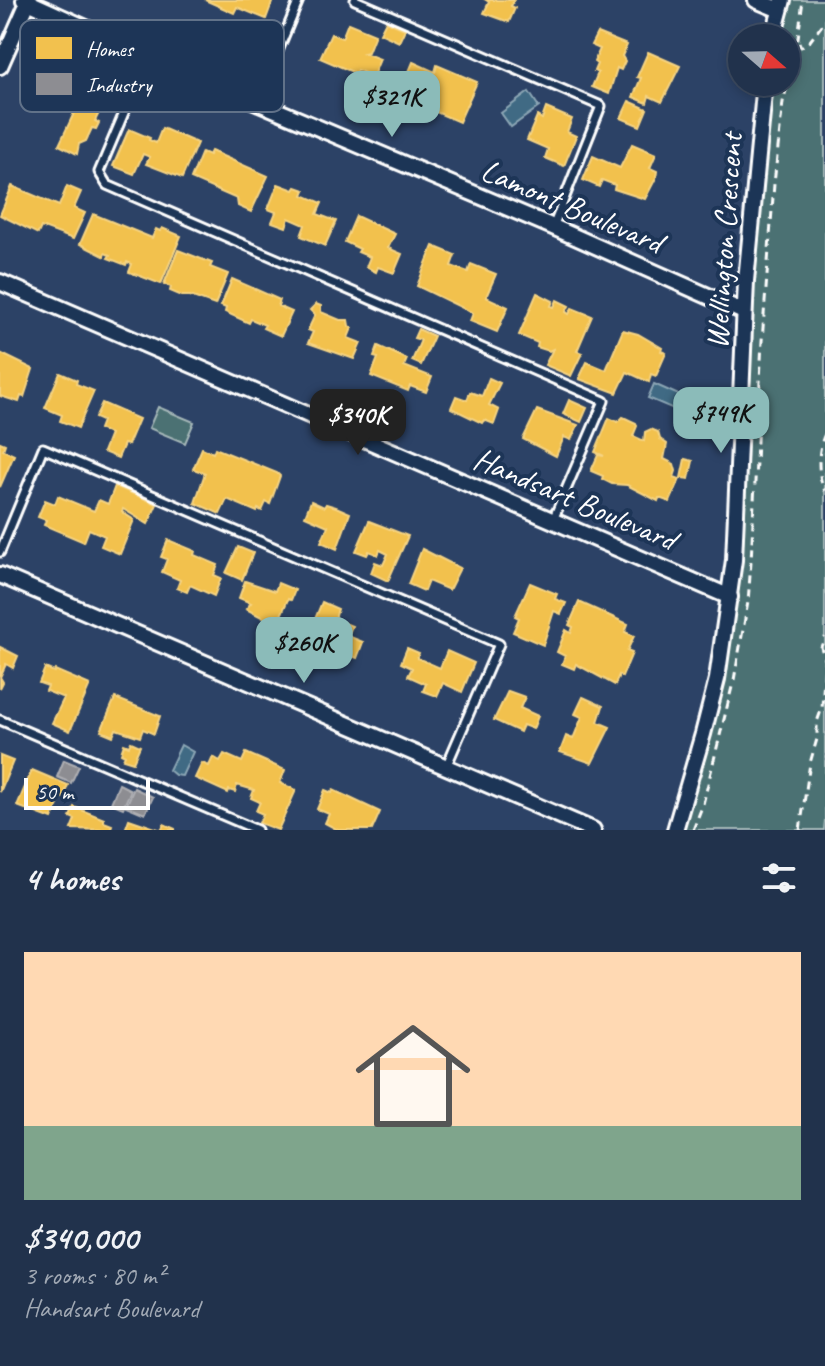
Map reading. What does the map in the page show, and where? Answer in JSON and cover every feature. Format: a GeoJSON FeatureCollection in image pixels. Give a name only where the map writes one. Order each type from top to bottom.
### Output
{"type":"FeatureCollection","features":[{"type":"Feature","properties":{"kind":"street"},"geometry":{"type":"LineString","coordinates":[[756,0],[782,5]]}},
{"type":"Feature","properties":{"kind":"street","name":"Lamont Boulevard"},"geometry":{"type":"LineString","coordinates":[[27,1],[69,20]]}},
{"type":"Feature","properties":{"kind":"street"},"geometry":{"type":"LineString","coordinates":[[0,66],[27,1]]}},
{"type":"Feature","properties":{"kind":"street","name":"Wellington Crescent"},"geometry":{"type":"LineString","coordinates":[[675,830],[710,709],[730,597],[739,485],[744,312],[764,96]]}},
{"type":"Feature","properties":{"kind":"street","name":"Lamont Boulevard"},"geometry":{"type":"LineString","coordinates":[[278,112],[553,227],[744,312]]}},
{"type":"Feature","properties":{"kind":"street","name":"Handsart Boulevard"},"geometry":{"type":"LineString","coordinates":[[0,282],[730,597]]}},
{"type":"Feature","properties":{"kind":"street"},"geometry":{"type":"LineString","coordinates":[[0,575],[593,830]]}},
{"type":"Feature","properties":{"kind":"lane"},"geometry":{"type":"LineString","coordinates":[[284,37],[299,0]]}},
{"type":"Feature","properties":{"kind":"lane"},"geometry":{"type":"LineString","coordinates":[[355,0],[601,106],[553,227]]}},
{"type":"Feature","properties":{"kind":"lane"},"geometry":{"type":"LineString","coordinates":[[124,112],[99,172],[107,185],[604,401],[553,520]]}},
{"type":"Feature","properties":{"kind":"lane"},"geometry":{"type":"LineString","coordinates":[[0,552],[43,448],[499,644],[446,767]]}},
{"type":"Feature","properties":{"kind":"lane"},"geometry":{"type":"LineString","coordinates":[[0,720],[257,830]]}},
{"type":"Feature","properties":{"kind":"path"},"geometry":{"type":"LineString","coordinates":[[799,24],[803,0]]}},
{"type":"Feature","properties":{"kind":"path"},"geometry":{"type":"LineString","coordinates":[[800,45],[801,47],[825,25]]}},
{"type":"Feature","properties":{"kind":"path"},"geometry":{"type":"LineString","coordinates":[[762,341],[785,96]]}},
{"type":"Feature","properties":{"kind":"path"},"geometry":{"type":"LineString","coordinates":[[825,434],[819,457],[822,469],[819,480],[825,491]]}},
{"type":"Feature","properties":{"kind":"path"},"geometry":{"type":"LineString","coordinates":[[800,830],[810,763],[817,739],[817,722],[822,708],[825,661],[821,647],[825,637]]}},
{"type":"Feature","properties":{"kind":"green space"},"geometry":{"type":"Polygon","coordinates":[[[757,0],[825,0],[824,830],[673,830],[722,653],[764,96],[800,96],[800,24],[777,24],[780,11],[757,0]]]}},
{"type":"Feature","properties":{"kind":"green space"},"geometry":{"type":"Polygon","coordinates":[[[158,407],[194,422],[185,443],[149,428],[158,407]]]}},
{"type":"Feature","properties":{"kind":"water"},"geometry":{"type":"Polygon","coordinates":[[[529,92],[539,107],[511,127],[501,113],[529,92]]]}},
{"type":"Feature","properties":{"kind":"water"},"geometry":{"type":"Polygon","coordinates":[[[654,384],[681,396],[676,410],[648,398],[654,384]]]}},
{"type":"Feature","properties":{"kind":"water"},"geometry":{"type":"Polygon","coordinates":[[[181,745],[193,752],[182,776],[169,770],[181,745]]]}},
{"type":"Feature","properties":{"kind":"building: Homes"},"geometry":{"type":"Polygon","coordinates":[[[205,0],[273,0],[266,19],[237,7],[234,13],[205,0]]]}},
{"type":"Feature","properties":{"kind":"building: Homes"},"geometry":{"type":"Polygon","coordinates":[[[486,0],[514,0],[511,6],[515,8],[509,22],[484,13],[489,2],[486,0]]]}},
{"type":"Feature","properties":{"kind":"building: Homes"},"geometry":{"type":"Polygon","coordinates":[[[386,21],[405,29],[399,42],[380,33],[386,21]]]}},
{"type":"Feature","properties":{"kind":"building: Homes"},"geometry":{"type":"Polygon","coordinates":[[[348,23],[375,34],[368,52],[364,53],[380,59],[373,76],[357,70],[355,73],[320,58],[331,34],[342,38],[348,23]]]}},
{"type":"Feature","properties":{"kind":"building: Homes"},"geometry":{"type":"Polygon","coordinates":[[[597,33],[627,45],[622,56],[625,61],[621,70],[617,68],[609,94],[592,87],[598,73],[594,71],[597,64],[594,62],[600,49],[591,45],[597,33]]]}},
{"type":"Feature","properties":{"kind":"building: Homes"},"geometry":{"type":"Polygon","coordinates":[[[648,52],[680,66],[662,102],[649,96],[647,103],[633,97],[641,78],[637,77],[648,52]]]}},
{"type":"Feature","properties":{"kind":"building: Homes"},"geometry":{"type":"Polygon","coordinates":[[[413,62],[435,72],[437,65],[477,82],[459,122],[436,112],[432,107],[430,111],[418,106],[420,101],[400,93],[413,62]]]}},
{"type":"Feature","properties":{"kind":"building: Homes"},"geometry":{"type":"Polygon","coordinates":[[[629,101],[647,109],[640,126],[621,118],[629,101]]]}},
{"type":"Feature","properties":{"kind":"building: Homes"},"geometry":{"type":"Polygon","coordinates":[[[546,108],[572,119],[567,132],[576,136],[564,166],[545,158],[548,149],[527,140],[537,116],[542,119],[546,108]]]}},
{"type":"Feature","properties":{"kind":"building: Homes"},"geometry":{"type":"Polygon","coordinates":[[[74,112],[99,112],[95,121],[99,123],[96,129],[92,128],[86,141],[79,144],[77,154],[59,145],[74,112]]]}},
{"type":"Feature","properties":{"kind":"building: Homes"},"geometry":{"type":"Polygon","coordinates":[[[162,128],[197,143],[182,178],[146,164],[150,157],[143,154],[134,174],[113,166],[129,129],[156,143],[162,128]]]}},
{"type":"Feature","properties":{"kind":"building: Homes"},"geometry":{"type":"Polygon","coordinates":[[[632,144],[656,154],[650,168],[657,171],[656,178],[645,199],[614,189],[615,185],[602,180],[599,187],[583,180],[593,156],[620,168],[632,144]]]}},
{"type":"Feature","properties":{"kind":"building: Homes"},"geometry":{"type":"Polygon","coordinates":[[[211,151],[268,176],[251,212],[238,206],[237,199],[191,179],[202,152],[209,155],[211,151]]]}},
{"type":"Feature","properties":{"kind":"building: Homes"},"geometry":{"type":"Polygon","coordinates":[[[278,184],[305,190],[303,195],[322,203],[317,214],[336,221],[325,246],[301,236],[305,225],[289,218],[286,227],[272,222],[276,212],[268,209],[278,184]]]}},
{"type":"Feature","properties":{"kind":"building: Homes"},"geometry":{"type":"Polygon","coordinates":[[[12,186],[59,206],[67,186],[81,192],[74,208],[85,213],[73,239],[41,227],[38,234],[0,215],[12,186]]]}},
{"type":"Feature","properties":{"kind":"building: Homes"},"geometry":{"type":"Polygon","coordinates":[[[93,214],[152,238],[156,229],[160,231],[162,228],[181,236],[161,284],[129,272],[132,264],[127,262],[126,265],[108,258],[110,255],[105,253],[104,256],[80,244],[93,214]]]}},
{"type":"Feature","properties":{"kind":"building: Homes"},"geometry":{"type":"Polygon","coordinates":[[[356,216],[395,234],[388,248],[402,254],[394,273],[378,267],[376,272],[366,267],[370,257],[345,242],[356,216]]]}},
{"type":"Feature","properties":{"kind":"building: Homes"},"geometry":{"type":"Polygon","coordinates":[[[433,246],[455,255],[451,266],[468,272],[471,264],[496,274],[486,297],[508,307],[497,332],[470,321],[473,313],[417,286],[433,246]]]}},
{"type":"Feature","properties":{"kind":"building: Homes"},"geometry":{"type":"Polygon","coordinates":[[[178,250],[212,263],[210,267],[228,274],[215,305],[182,296],[170,291],[171,287],[164,284],[178,250]]]}},
{"type":"Feature","properties":{"kind":"building: Homes"},"geometry":{"type":"Polygon","coordinates":[[[232,279],[280,300],[278,306],[292,312],[281,336],[251,319],[249,323],[225,312],[226,308],[221,306],[232,279]]]}},
{"type":"Feature","properties":{"kind":"building: Homes"},"geometry":{"type":"Polygon","coordinates":[[[537,293],[553,301],[551,306],[554,307],[557,300],[569,306],[566,312],[569,314],[572,308],[592,316],[577,351],[582,353],[571,376],[545,365],[553,349],[549,351],[537,347],[538,343],[519,335],[537,293]]]}},
{"type":"Feature","properties":{"kind":"building: Homes"},"geometry":{"type":"Polygon","coordinates":[[[316,304],[321,306],[321,312],[348,320],[352,328],[348,338],[361,343],[354,359],[308,343],[313,332],[308,330],[315,315],[310,310],[316,304]]]}},
{"type":"Feature","properties":{"kind":"building: Homes"},"geometry":{"type":"Polygon","coordinates":[[[418,329],[434,336],[421,365],[412,361],[421,340],[414,338],[418,329]]]}},
{"type":"Feature","properties":{"kind":"building: Homes"},"geometry":{"type":"Polygon","coordinates":[[[623,330],[638,334],[666,353],[656,376],[651,374],[649,382],[627,372],[617,393],[579,379],[587,362],[606,370],[623,330]]]}},
{"type":"Feature","properties":{"kind":"building: Homes"},"geometry":{"type":"Polygon","coordinates":[[[378,346],[407,359],[404,366],[432,377],[426,392],[410,386],[408,391],[371,376],[378,358],[374,357],[378,346]]]}},
{"type":"Feature","properties":{"kind":"building: Homes"},"geometry":{"type":"Polygon","coordinates":[[[0,353],[33,369],[24,397],[21,396],[19,402],[0,396],[0,353]]]}},
{"type":"Feature","properties":{"kind":"building: Homes"},"geometry":{"type":"Polygon","coordinates":[[[60,373],[94,391],[78,428],[60,421],[62,415],[45,408],[60,373]]]}},
{"type":"Feature","properties":{"kind":"building: Homes"},"geometry":{"type":"Polygon","coordinates":[[[489,378],[500,383],[489,405],[499,410],[494,424],[484,420],[482,423],[451,408],[456,396],[467,400],[470,392],[482,396],[489,378]]]}},
{"type":"Feature","properties":{"kind":"building: Homes"},"geometry":{"type":"Polygon","coordinates":[[[569,400],[587,408],[581,422],[563,414],[569,400]]]}},
{"type":"Feature","properties":{"kind":"building: Homes"},"geometry":{"type":"Polygon","coordinates":[[[102,403],[139,419],[128,445],[124,444],[118,458],[103,452],[110,434],[99,429],[102,421],[95,418],[102,403]]]}},
{"type":"Feature","properties":{"kind":"building: Homes"},"geometry":{"type":"Polygon","coordinates":[[[537,410],[578,425],[571,440],[564,437],[556,456],[523,439],[537,410]]]}},
{"type":"Feature","properties":{"kind":"building: Homes"},"geometry":{"type":"Polygon","coordinates":[[[623,417],[636,423],[633,436],[644,441],[645,432],[651,429],[658,432],[660,439],[667,444],[664,459],[674,464],[674,477],[680,479],[670,502],[659,498],[658,501],[627,485],[612,484],[591,471],[598,455],[604,456],[595,452],[609,418],[618,422],[623,417]]]}},
{"type":"Feature","properties":{"kind":"building: Homes"},"geometry":{"type":"Polygon","coordinates":[[[0,442],[5,444],[3,450],[14,455],[0,487],[0,442]]]}},
{"type":"Feature","properties":{"kind":"building: Homes"},"geometry":{"type":"Polygon","coordinates":[[[202,448],[213,453],[215,448],[277,473],[280,476],[270,504],[266,502],[262,511],[258,509],[257,512],[227,499],[220,514],[195,503],[205,473],[193,469],[202,448]]]}},
{"type":"Feature","properties":{"kind":"building: Homes"},"geometry":{"type":"Polygon","coordinates":[[[685,459],[693,461],[689,479],[681,478],[685,459]]]}},
{"type":"Feature","properties":{"kind":"building: Homes"},"geometry":{"type":"Polygon","coordinates":[[[115,486],[157,504],[148,524],[123,509],[122,512],[134,520],[120,554],[101,546],[105,536],[89,529],[84,542],[44,525],[46,520],[38,517],[45,500],[55,504],[58,496],[94,511],[99,500],[108,504],[115,486]]]}},
{"type":"Feature","properties":{"kind":"building: Homes"},"geometry":{"type":"Polygon","coordinates":[[[311,501],[350,513],[337,549],[321,542],[328,526],[305,516],[311,501]]]}},
{"type":"Feature","properties":{"kind":"building: Homes"},"geometry":{"type":"Polygon","coordinates":[[[369,521],[408,536],[388,581],[371,573],[375,562],[383,565],[388,554],[380,550],[378,555],[356,551],[369,521]]]}},
{"type":"Feature","properties":{"kind":"building: Homes"},"geometry":{"type":"Polygon","coordinates":[[[168,540],[218,565],[214,575],[221,578],[214,596],[190,585],[187,592],[177,588],[180,580],[162,572],[167,559],[161,557],[168,540]]]}},
{"type":"Feature","properties":{"kind":"building: Homes"},"geometry":{"type":"Polygon","coordinates":[[[238,547],[253,553],[242,580],[226,573],[238,547]]]}},
{"type":"Feature","properties":{"kind":"building: Homes"},"geometry":{"type":"Polygon","coordinates":[[[422,549],[460,568],[449,590],[428,581],[424,591],[408,584],[422,549]]]}},
{"type":"Feature","properties":{"kind":"building: Homes"},"geometry":{"type":"Polygon","coordinates":[[[245,581],[275,591],[278,583],[295,590],[277,625],[246,609],[251,603],[239,598],[245,581]]]}},
{"type":"Feature","properties":{"kind":"building: Homes"},"geometry":{"type":"Polygon","coordinates":[[[530,583],[557,594],[555,599],[566,603],[561,614],[554,611],[543,645],[513,632],[519,618],[515,616],[530,583]]]}},
{"type":"Feature","properties":{"kind":"building: Homes"},"geometry":{"type":"Polygon","coordinates":[[[322,602],[338,609],[335,619],[352,626],[348,636],[363,642],[357,658],[332,649],[330,653],[320,649],[322,643],[308,636],[322,602]]]}},
{"type":"Feature","properties":{"kind":"building: Homes"},"geometry":{"type":"Polygon","coordinates":[[[579,602],[628,624],[625,632],[634,636],[627,651],[632,653],[622,677],[619,675],[615,685],[576,664],[574,669],[562,664],[565,656],[557,652],[566,630],[571,633],[573,627],[569,625],[579,602]]]}},
{"type":"Feature","properties":{"kind":"building: Homes"},"geometry":{"type":"Polygon","coordinates":[[[0,647],[18,656],[13,668],[6,664],[0,677],[0,647]]]}},
{"type":"Feature","properties":{"kind":"building: Homes"},"geometry":{"type":"Polygon","coordinates":[[[407,648],[419,653],[417,658],[440,668],[447,651],[474,663],[462,692],[443,683],[437,696],[423,691],[426,684],[408,676],[412,668],[401,663],[407,648]]]}},
{"type":"Feature","properties":{"kind":"building: Homes"},"geometry":{"type":"Polygon","coordinates":[[[45,668],[90,685],[70,731],[52,723],[64,698],[46,691],[48,686],[39,683],[45,668]]]}},
{"type":"Feature","properties":{"kind":"building: Homes"},"geometry":{"type":"Polygon","coordinates":[[[508,691],[525,697],[520,708],[538,716],[533,729],[523,725],[520,732],[494,720],[508,691]]]}},
{"type":"Feature","properties":{"kind":"building: Homes"},"geometry":{"type":"Polygon","coordinates":[[[583,697],[603,706],[598,722],[610,727],[592,763],[560,752],[566,736],[573,739],[582,717],[575,714],[583,697]]]}},
{"type":"Feature","properties":{"kind":"building: Homes"},"geometry":{"type":"Polygon","coordinates":[[[115,698],[160,716],[154,734],[143,729],[140,737],[116,729],[113,736],[101,731],[115,698]]]}},
{"type":"Feature","properties":{"kind":"building: Homes"},"geometry":{"type":"Polygon","coordinates":[[[131,742],[140,746],[133,762],[123,759],[125,755],[121,753],[124,744],[129,746],[131,742]]]}},
{"type":"Feature","properties":{"kind":"building: Homes"},"geometry":{"type":"Polygon","coordinates":[[[246,753],[285,770],[280,783],[296,790],[278,830],[259,823],[263,814],[256,811],[260,802],[251,798],[254,790],[237,785],[235,792],[229,790],[228,793],[195,778],[202,763],[209,766],[213,757],[220,761],[224,754],[242,762],[246,753]]]}},
{"type":"Feature","properties":{"kind":"building: Homes"},"geometry":{"type":"Polygon","coordinates":[[[0,756],[13,761],[0,792],[0,756]]]}},
{"type":"Feature","properties":{"kind":"building: Homes"},"geometry":{"type":"Polygon","coordinates":[[[32,770],[68,785],[63,798],[53,794],[51,799],[59,802],[52,819],[17,806],[32,770]]]}},
{"type":"Feature","properties":{"kind":"building: Homes"},"geometry":{"type":"Polygon","coordinates":[[[325,790],[332,793],[333,790],[380,812],[372,830],[338,830],[325,823],[329,814],[317,809],[325,790]]]}},
{"type":"Feature","properties":{"kind":"building: Homes"},"geometry":{"type":"Polygon","coordinates":[[[74,807],[104,819],[112,825],[110,830],[71,829],[75,819],[70,817],[74,807]]]}},
{"type":"Feature","properties":{"kind":"building: Homes"},"geometry":{"type":"Polygon","coordinates":[[[129,819],[161,830],[125,830],[129,819]]]}},
{"type":"Feature","properties":{"kind":"building: Homes"},"geometry":{"type":"Polygon","coordinates":[[[164,824],[175,829],[175,830],[161,830],[164,824]]]}},
{"type":"Feature","properties":{"kind":"building: Industry"},"geometry":{"type":"Polygon","coordinates":[[[64,760],[79,766],[71,783],[57,777],[64,760]]]}},
{"type":"Feature","properties":{"kind":"building: Industry"},"geometry":{"type":"Polygon","coordinates":[[[119,784],[131,790],[123,808],[111,803],[119,784]]]}},
{"type":"Feature","properties":{"kind":"building: Industry"},"geometry":{"type":"Polygon","coordinates":[[[134,788],[153,797],[145,814],[126,806],[134,788]]]}}]}
